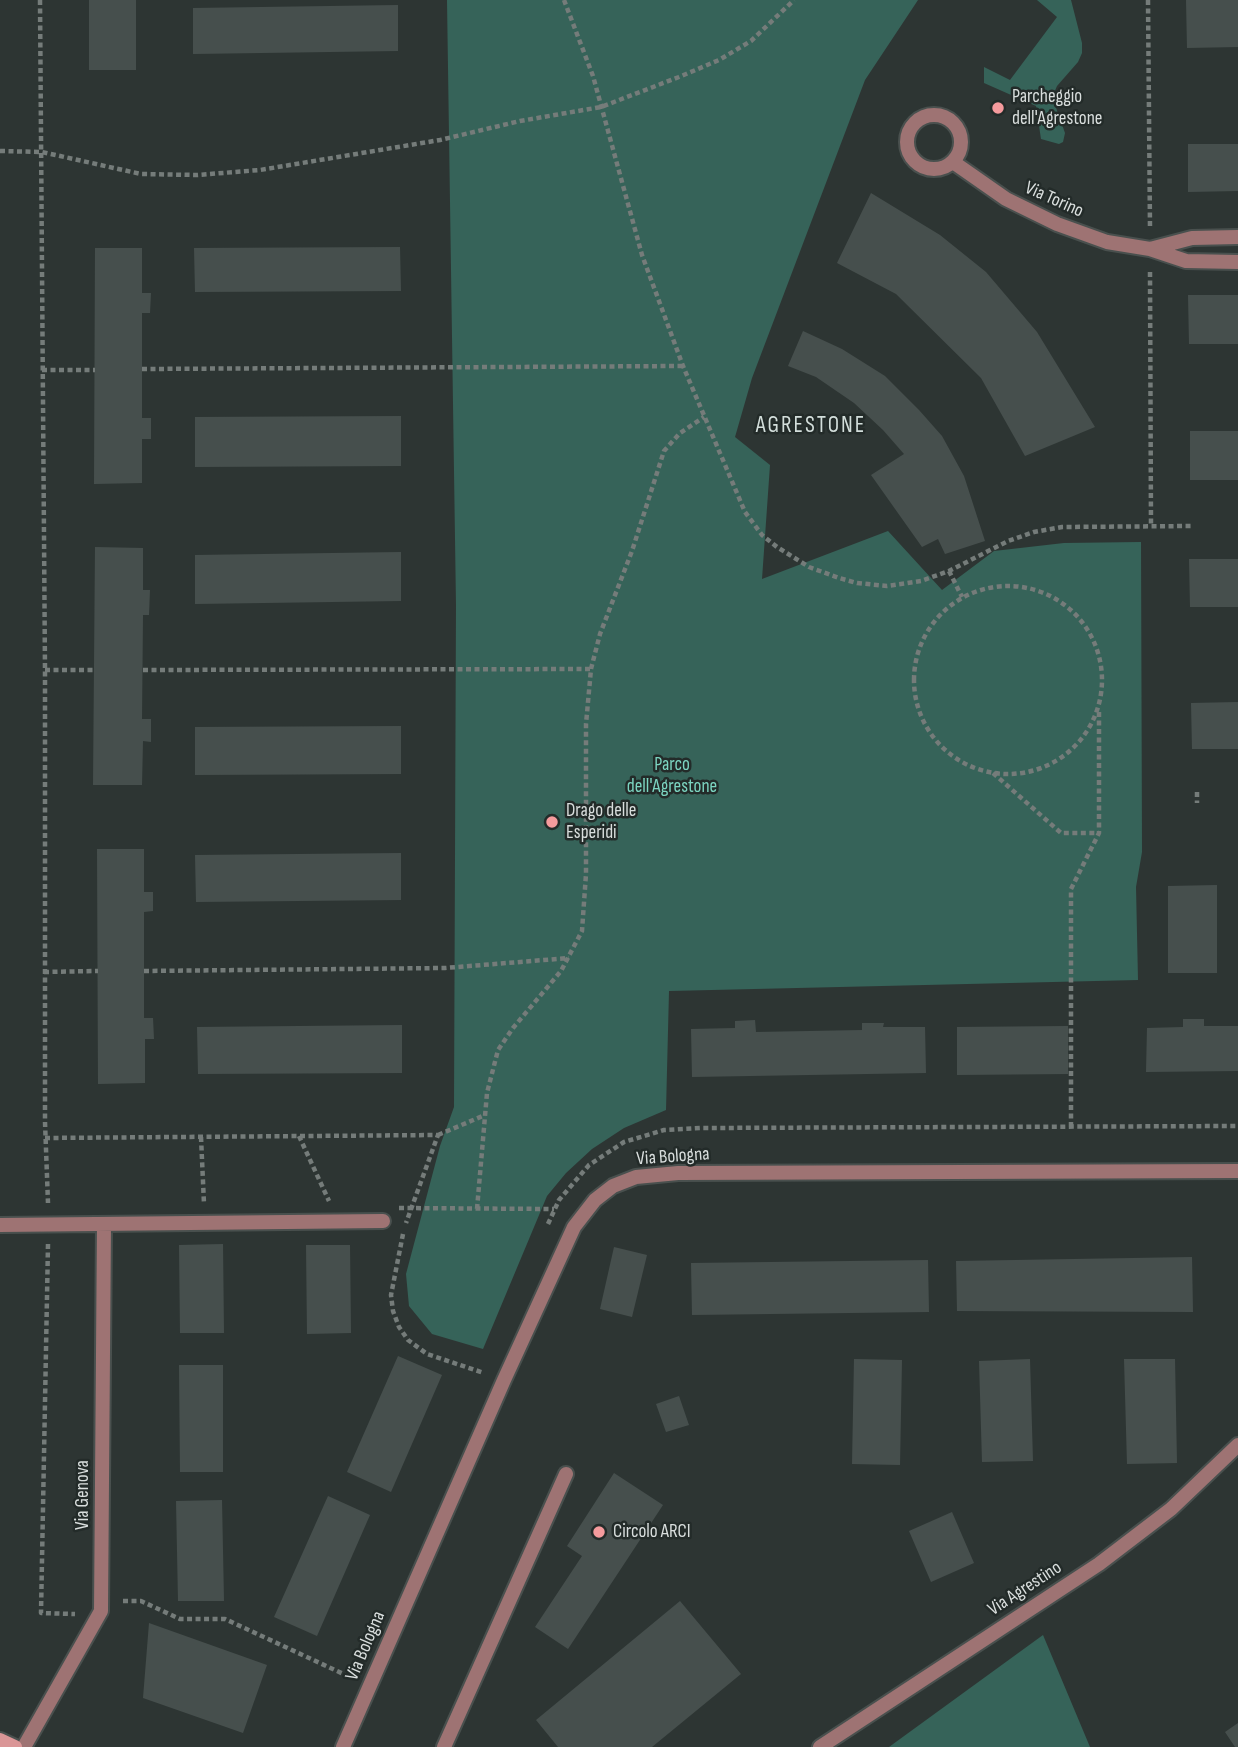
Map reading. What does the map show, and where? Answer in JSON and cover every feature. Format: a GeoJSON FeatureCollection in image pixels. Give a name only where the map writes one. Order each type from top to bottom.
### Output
{"type":"FeatureCollection","features":[{"type":"Feature","properties":{"kind":"street","name":"Via Torino"},"geometry":{"type":"LineString","coordinates":[[953,162],[1006,200],[1057,224],[1120,246],[1150,249],[1186,261],[1238,262]]}},
{"type":"Feature","properties":{"kind":"street","name":"Via Torino"},"geometry":{"type":"LineString","coordinates":[[1150,249],[1192,238],[1238,237]]}},
{"type":"Feature","properties":{"kind":"street","name":"Via Bologna"},"geometry":{"type":"LineString","coordinates":[[344,1747],[504,1380],[574,1227],[587,1209],[613,1186],[636,1177],[668,1173],[1238,1171]]}},
{"type":"Feature","properties":{"kind":"street"},"geometry":{"type":"LineString","coordinates":[[0,1226],[383,1221]]}},
{"type":"Feature","properties":{"kind":"street","name":"Via Genova"},"geometry":{"type":"LineString","coordinates":[[24,1747],[101,1611],[104,1224]]}},
{"type":"Feature","properties":{"kind":"street","name":"Via Agrestino"},"geometry":{"type":"LineString","coordinates":[[820,1747],[1099,1564],[1171,1509],[1238,1445]]}},
{"type":"Feature","properties":{"kind":"street"},"geometry":{"type":"LineString","coordinates":[[444,1747],[566,1474]]}},
{"type":"Feature","properties":{"kind":"street"},"geometry":{"type":"LineString","coordinates":[[0,1740],[15,1747]]}},
{"type":"Feature","properties":{"kind":"path"},"geometry":{"type":"LineString","coordinates":[[40,0],[45,670],[44,972],[48,1225],[41,1613],[79,1614]]}},
{"type":"Feature","properties":{"kind":"path"},"geometry":{"type":"LineString","coordinates":[[564,0],[593,76],[642,256],[704,417],[745,512],[762,535],[793,558],[831,576],[873,586],[902,585],[949,571],[1008,541],[1034,532],[1062,527],[1193,526]]}},
{"type":"Feature","properties":{"kind":"path"},"geometry":{"type":"LineString","coordinates":[[0,152],[42,152],[107,169],[141,174],[197,175],[260,170],[399,147],[601,107],[719,60],[751,41],[794,0]]}},
{"type":"Feature","properties":{"kind":"path"},"geometry":{"type":"LineString","coordinates":[[1148,0],[1150,222]]}},
{"type":"Feature","properties":{"kind":"path"},"geometry":{"type":"LineString","coordinates":[[1150,275],[1152,526]]}},
{"type":"Feature","properties":{"kind":"path"},"geometry":{"type":"LineString","coordinates":[[142,369],[683,366]]}},
{"type":"Feature","properties":{"kind":"path"},"geometry":{"type":"LineString","coordinates":[[43,370],[94,370]]}},
{"type":"Feature","properties":{"kind":"path"},"geometry":{"type":"LineString","coordinates":[[477,1209],[489,1080],[504,1040],[556,978],[582,931],[586,724],[591,669],[600,634],[632,551],[664,451],[680,433],[704,417]]}},
{"type":"Feature","properties":{"kind":"path"},"geometry":{"type":"LineString","coordinates":[[949,571],[962,597]]}},
{"type":"Feature","properties":{"kind":"path"},"geometry":{"type":"LineString","coordinates":[[1071,1127],[1071,890],[1099,833],[1099,705],[1102,681],[1099,656],[1091,634],[1076,614],[1056,599],[1034,589],[1010,585],[985,588],[962,597],[939,615],[922,639],[916,657],[913,677],[915,696],[920,715],[929,732],[942,747],[966,764],[993,773],[1032,771],[1050,764],[1081,740],[1099,705]]}},
{"type":"Feature","properties":{"kind":"path"},"geometry":{"type":"LineString","coordinates":[[143,670],[591,669]]}},
{"type":"Feature","properties":{"kind":"path"},"geometry":{"type":"LineString","coordinates":[[45,670],[94,670]]}},
{"type":"Feature","properties":{"kind":"path"},"geometry":{"type":"LineString","coordinates":[[993,773],[1061,833],[1099,833]]}},
{"type":"Feature","properties":{"kind":"path"},"geometry":{"type":"LineString","coordinates":[[1197,792],[1197,803]]}},
{"type":"Feature","properties":{"kind":"path"},"geometry":{"type":"LineString","coordinates":[[144,971],[445,968],[569,958]]}},
{"type":"Feature","properties":{"kind":"path"},"geometry":{"type":"LineString","coordinates":[[44,972],[98,971]]}},
{"type":"Feature","properties":{"kind":"path"},"geometry":{"type":"LineString","coordinates":[[438,1135],[485,1115]]}},
{"type":"Feature","properties":{"kind":"path"},"geometry":{"type":"LineString","coordinates":[[299,1136],[333,1208]]}},
{"type":"Feature","properties":{"kind":"path"},"geometry":{"type":"LineString","coordinates":[[201,1137],[204,1208]]}},
{"type":"Feature","properties":{"kind":"path"},"geometry":{"type":"LineString","coordinates":[[101,1601],[141,1601],[180,1619],[225,1619],[370,1686]]}},
{"type":"Feature","properties":{"kind":"green space","name":"Parco dell'Agrestone"},"geometry":{"type":"Polygon","coordinates":[[[447,0],[918,0],[865,80],[752,378],[735,437],[770,465],[762,579],[888,531],[942,590],[994,551],[1064,543],[1141,542],[1142,852],[1136,887],[1138,980],[669,991],[666,1110],[624,1128],[592,1149],[566,1173],[547,1196],[483,1349],[432,1334],[409,1306],[406,1274],[440,1146],[454,1107],[456,605],[447,0]]]}},
{"type":"Feature","properties":{"kind":"green space"},"geometry":{"type":"Polygon","coordinates":[[[1037,0],[1071,0],[1082,43],[1078,62],[1054,93],[1054,102],[1065,133],[1063,142],[1059,144],[1041,139],[1036,106],[984,83],[984,67],[1010,80],[1057,17],[1037,0]]]}},
{"type":"Feature","properties":{"kind":"green space"},"geometry":{"type":"Polygon","coordinates":[[[1043,1635],[1090,1747],[889,1747],[1043,1635]]]}},
{"type":"Feature","properties":{"kind":"building"},"geometry":{"type":"Polygon","coordinates":[[[89,0],[136,0],[136,70],[89,70],[89,0]]]}},
{"type":"Feature","properties":{"kind":"building"},"geometry":{"type":"Polygon","coordinates":[[[1186,0],[1238,0],[1238,47],[1187,48],[1186,0]]]}},
{"type":"Feature","properties":{"kind":"building"},"geometry":{"type":"Polygon","coordinates":[[[398,5],[398,51],[193,54],[193,8],[398,5]]]}},
{"type":"Feature","properties":{"kind":"building"},"geometry":{"type":"Polygon","coordinates":[[[1188,144],[1238,144],[1238,191],[1188,192],[1188,144]]]}},
{"type":"Feature","properties":{"kind":"building"},"geometry":{"type":"Polygon","coordinates":[[[871,193],[940,235],[986,272],[1037,332],[1095,427],[1025,456],[981,378],[896,294],[837,263],[871,193]]]}},
{"type":"Feature","properties":{"kind":"building"},"geometry":{"type":"Polygon","coordinates":[[[400,247],[401,291],[195,292],[194,248],[400,247]]]}},
{"type":"Feature","properties":{"kind":"building"},"geometry":{"type":"Polygon","coordinates":[[[95,248],[142,248],[142,293],[151,293],[150,313],[142,313],[142,418],[151,418],[151,439],[142,439],[142,483],[94,484],[95,248]]]}},
{"type":"Feature","properties":{"kind":"building"},"geometry":{"type":"Polygon","coordinates":[[[1188,295],[1238,295],[1238,344],[1189,344],[1188,295]]]}},
{"type":"Feature","properties":{"kind":"building"},"geometry":{"type":"Polygon","coordinates":[[[803,331],[842,349],[885,376],[942,436],[964,476],[985,541],[945,554],[938,539],[922,547],[871,475],[904,454],[854,403],[816,377],[788,366],[803,331]]]}},
{"type":"Feature","properties":{"kind":"building"},"geometry":{"type":"Polygon","coordinates":[[[401,416],[401,466],[195,467],[195,417],[401,416]]]}},
{"type":"Feature","properties":{"kind":"building"},"geometry":{"type":"Polygon","coordinates":[[[1190,431],[1238,431],[1238,480],[1190,480],[1190,431]]]}},
{"type":"Feature","properties":{"kind":"building"},"geometry":{"type":"Polygon","coordinates":[[[95,547],[143,548],[143,590],[150,590],[149,615],[143,615],[142,719],[151,719],[151,742],[143,741],[142,785],[93,785],[95,547]]]}},
{"type":"Feature","properties":{"kind":"building"},"geometry":{"type":"Polygon","coordinates":[[[401,552],[401,601],[195,604],[195,555],[401,552]]]}},
{"type":"Feature","properties":{"kind":"building"},"geometry":{"type":"Polygon","coordinates":[[[1189,559],[1238,559],[1238,607],[1190,607],[1189,559]]]}},
{"type":"Feature","properties":{"kind":"building"},"geometry":{"type":"Polygon","coordinates":[[[1238,702],[1238,749],[1192,749],[1191,703],[1238,702]]]}},
{"type":"Feature","properties":{"kind":"building"},"geometry":{"type":"Polygon","coordinates":[[[401,726],[401,774],[195,775],[195,727],[401,726]]]}},
{"type":"Feature","properties":{"kind":"building"},"geometry":{"type":"Polygon","coordinates":[[[97,849],[144,849],[144,892],[153,892],[153,911],[144,912],[144,1018],[153,1018],[154,1039],[145,1039],[145,1083],[98,1084],[97,849]]]}},
{"type":"Feature","properties":{"kind":"building"},"geometry":{"type":"Polygon","coordinates":[[[401,853],[401,900],[196,902],[195,855],[401,853]]]}},
{"type":"Feature","properties":{"kind":"building"},"geometry":{"type":"Polygon","coordinates":[[[1217,885],[1217,973],[1168,973],[1168,886],[1217,885]]]}},
{"type":"Feature","properties":{"kind":"building"},"geometry":{"type":"Polygon","coordinates":[[[1183,1019],[1204,1019],[1204,1026],[1238,1026],[1238,1071],[1146,1072],[1147,1028],[1183,1027],[1183,1019]]]}},
{"type":"Feature","properties":{"kind":"building"},"geometry":{"type":"Polygon","coordinates":[[[755,1020],[756,1032],[862,1030],[862,1023],[884,1023],[883,1027],[925,1027],[926,1073],[692,1077],[691,1029],[735,1028],[735,1021],[755,1020]]]}},
{"type":"Feature","properties":{"kind":"building"},"geometry":{"type":"Polygon","coordinates":[[[402,1025],[402,1073],[198,1074],[197,1027],[402,1025]]]}},
{"type":"Feature","properties":{"kind":"building"},"geometry":{"type":"Polygon","coordinates":[[[1068,1026],[1068,1074],[957,1075],[957,1027],[1068,1026]]]}},
{"type":"Feature","properties":{"kind":"building"},"geometry":{"type":"Polygon","coordinates":[[[223,1244],[224,1333],[180,1333],[179,1245],[223,1244]]]}},
{"type":"Feature","properties":{"kind":"building"},"geometry":{"type":"Polygon","coordinates":[[[306,1245],[350,1245],[351,1333],[307,1334],[306,1245]]]}},
{"type":"Feature","properties":{"kind":"building"},"geometry":{"type":"Polygon","coordinates":[[[614,1247],[647,1255],[632,1317],[600,1309],[614,1247]]]}},
{"type":"Feature","properties":{"kind":"building"},"geometry":{"type":"Polygon","coordinates":[[[1192,1257],[1193,1312],[957,1311],[956,1261],[1192,1257]]]}},
{"type":"Feature","properties":{"kind":"building"},"geometry":{"type":"Polygon","coordinates":[[[928,1260],[929,1312],[692,1315],[691,1263],[928,1260]]]}},
{"type":"Feature","properties":{"kind":"building"},"geometry":{"type":"Polygon","coordinates":[[[398,1356],[442,1375],[391,1492],[347,1472],[398,1356]]]}},
{"type":"Feature","properties":{"kind":"building"},"geometry":{"type":"Polygon","coordinates":[[[854,1359],[902,1360],[900,1465],[852,1464],[854,1359]]]}},
{"type":"Feature","properties":{"kind":"building"},"geometry":{"type":"Polygon","coordinates":[[[1030,1359],[1033,1461],[982,1462],[979,1361],[1030,1359]]]}},
{"type":"Feature","properties":{"kind":"building"},"geometry":{"type":"Polygon","coordinates":[[[1124,1359],[1175,1359],[1177,1463],[1127,1464],[1124,1359]]]}},
{"type":"Feature","properties":{"kind":"building"},"geometry":{"type":"Polygon","coordinates":[[[179,1365],[223,1365],[223,1472],[180,1472],[179,1365]]]}},
{"type":"Feature","properties":{"kind":"building"},"geometry":{"type":"Polygon","coordinates":[[[679,1396],[689,1425],[666,1432],[656,1404],[679,1396]]]}},
{"type":"Feature","properties":{"kind":"building"},"geometry":{"type":"Polygon","coordinates":[[[614,1473],[663,1505],[568,1649],[535,1627],[582,1556],[567,1546],[614,1473]]]}},
{"type":"Feature","properties":{"kind":"building"},"geometry":{"type":"Polygon","coordinates":[[[328,1496],[370,1515],[317,1636],[274,1617],[328,1496]]]}},
{"type":"Feature","properties":{"kind":"building"},"geometry":{"type":"Polygon","coordinates":[[[222,1500],[224,1601],[178,1601],[176,1501],[222,1500]]]}},
{"type":"Feature","properties":{"kind":"building"},"geometry":{"type":"Polygon","coordinates":[[[952,1512],[974,1563],[931,1582],[909,1531],[952,1512]]]}},
{"type":"Feature","properties":{"kind":"building"},"geometry":{"type":"Polygon","coordinates":[[[680,1601],[741,1674],[652,1747],[558,1747],[536,1720],[680,1601]]]}},
{"type":"Feature","properties":{"kind":"building"},"geometry":{"type":"Polygon","coordinates":[[[149,1623],[267,1665],[243,1733],[143,1698],[149,1623]]]}},
{"type":"Feature","properties":{"kind":"building"},"geometry":{"type":"Polygon","coordinates":[[[1238,1723],[1238,1747],[1235,1747],[1225,1732],[1238,1723]]]}},
{"type":"Feature","properties":{"kind":"place","name":"Parcheggio dell'Agrestone"},"geometry":{"type":"Point","coordinates":[998,108]}},
{"type":"Feature","properties":{"kind":"place","name":"Drago delle Esperidi"},"geometry":{"type":"Point","coordinates":[552,822]}},
{"type":"Feature","properties":{"kind":"place","name":"Circolo ARCI"},"geometry":{"type":"Point","coordinates":[599,1532]}},
{"type":"Feature","properties":{"kind":"district","name":"AGRESTONE"},"geometry":{"type":"Point","coordinates":[811,426]}}]}
